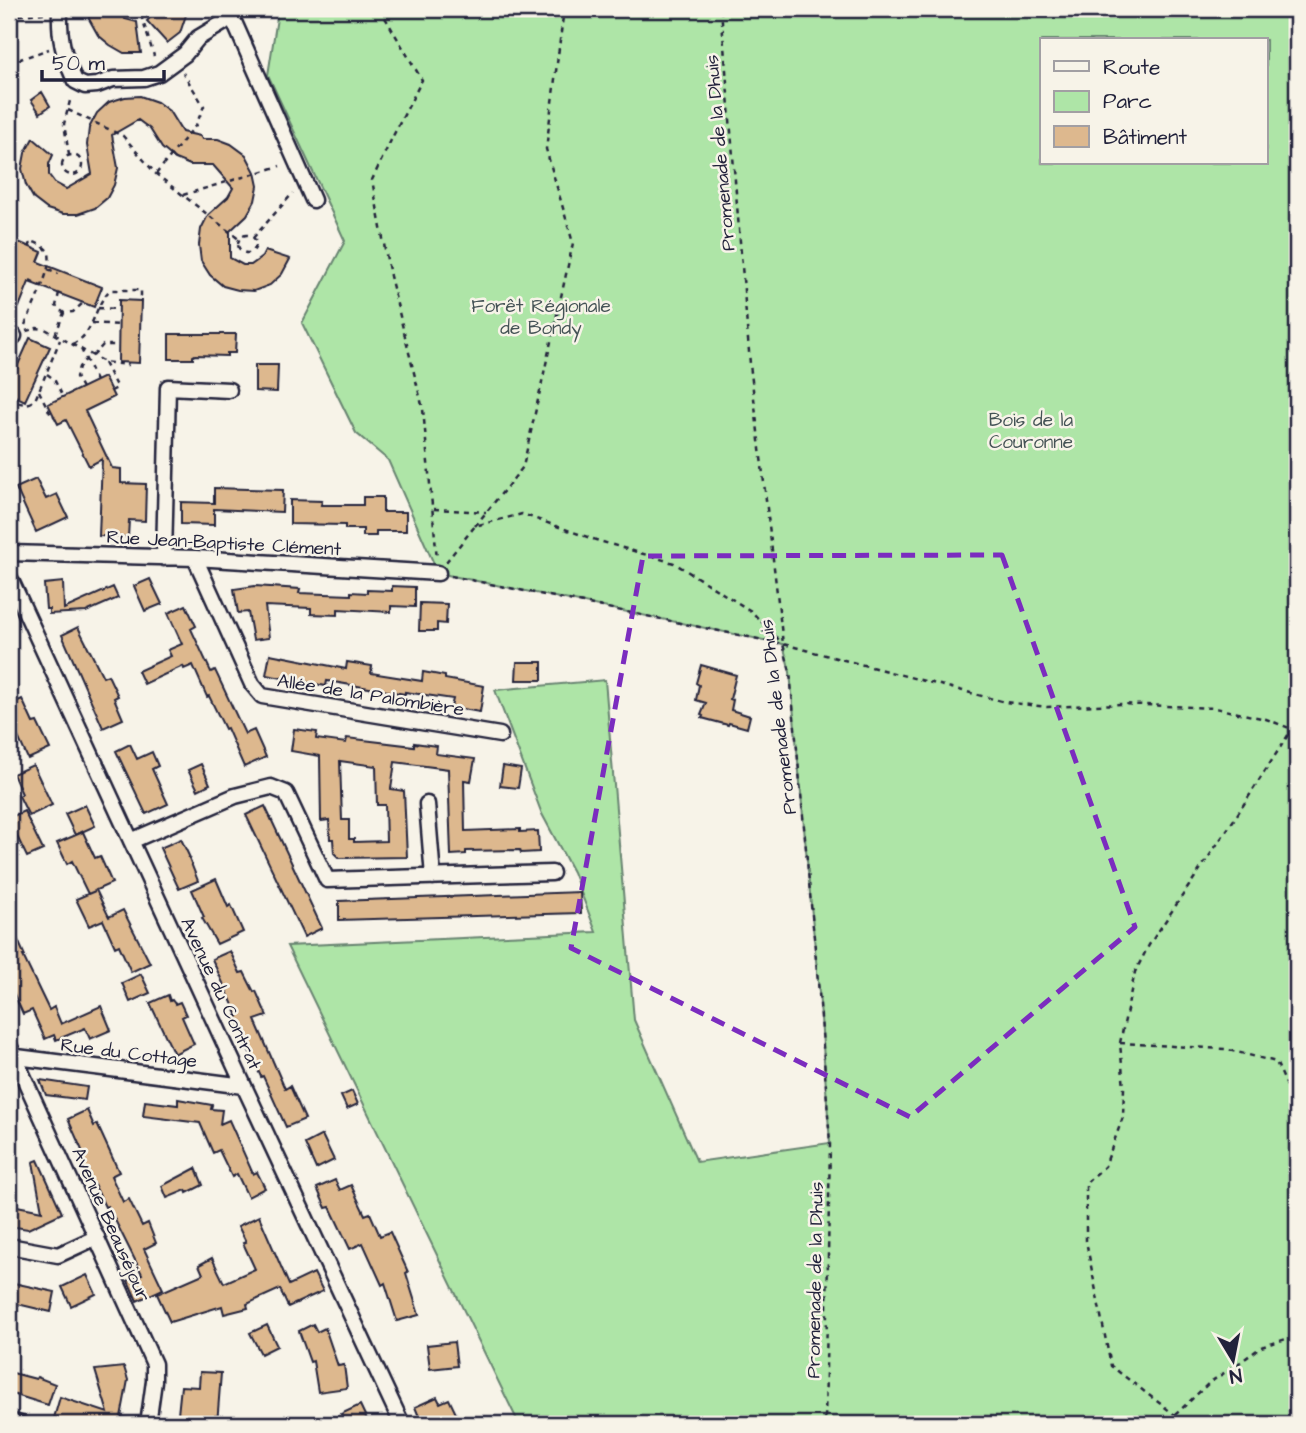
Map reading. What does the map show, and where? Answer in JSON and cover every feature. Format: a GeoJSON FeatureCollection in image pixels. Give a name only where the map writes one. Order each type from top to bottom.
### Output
{"type":"FeatureCollection","features":[{"type":"Feature","properties":{"kind":"street"},"geometry":{"type":"LineString","coordinates":[[60,10],[64,56],[75,81],[85,86],[113,79],[145,78],[159,73],[177,62],[198,38],[223,23],[232,12],[313,200]]}},
{"type":"Feature","properties":{"kind":"street"},"geometry":{"type":"LineString","coordinates":[[164,558],[168,387],[229,390]]}},
{"type":"Feature","properties":{"kind":"street","name":"Rue Jean-Baptiste Clément"},"geometry":{"type":"LineString","coordinates":[[9,552],[195,558],[438,573]]}},
{"type":"Feature","properties":{"kind":"street","name":"Allée de la Palombière"},"geometry":{"type":"LineString","coordinates":[[195,558],[252,684],[262,696],[500,735]]}},
{"type":"Feature","properties":{"kind":"street","name":"Avenue du Contrat"},"geometry":{"type":"LineString","coordinates":[[9,576],[402,1424]]}},
{"type":"Feature","properties":{"kind":"street"},"geometry":{"type":"LineString","coordinates":[[131,841],[235,796],[271,787],[286,793],[327,880],[552,873]]}},
{"type":"Feature","properties":{"kind":"street"},"geometry":{"type":"LineString","coordinates":[[427,804],[433,877]]}},
{"type":"Feature","properties":{"kind":"street","name":"Rue du Cottage"},"geometry":{"type":"LineString","coordinates":[[10,1052],[244,1086]]}},
{"type":"Feature","properties":{"kind":"street","name":"Avenue Beauséjour"},"geometry":{"type":"LineString","coordinates":[[10,1052],[154,1364],[148,1424]]}},
{"type":"Feature","properties":{"kind":"street"},"geometry":{"type":"LineString","coordinates":[[9,1246],[58,1255],[97,1237]]}},
{"type":"Feature","properties":{"kind":"street"},"geometry":{"type":"LineString","coordinates":[[9,1421],[20,1424]]}},
{"type":"Feature","properties":{"kind":"path"},"geometry":{"type":"LineString","coordinates":[[128,9],[131,15],[141,15],[147,9]]}},
{"type":"Feature","properties":{"kind":"path"},"geometry":{"type":"LineString","coordinates":[[380,9],[422,80],[372,180],[390,276],[423,409],[438,573]]}},
{"type":"Feature","properties":{"kind":"path"},"geometry":{"type":"LineString","coordinates":[[438,573],[523,467],[573,243],[547,149],[564,9]]}},
{"type":"Feature","properties":{"kind":"path","name":"Promenade de la Dhuis"},"geometry":{"type":"LineString","coordinates":[[721,9],[750,364],[783,644],[790,672],[820,1004],[830,1143],[825,1424]]}},
{"type":"Feature","properties":{"kind":"path"},"geometry":{"type":"LineString","coordinates":[[9,16],[60,10]]}},
{"type":"Feature","properties":{"kind":"path"},"geometry":{"type":"LineString","coordinates":[[141,15],[159,73]]}},
{"type":"Feature","properties":{"kind":"path"},"geometry":{"type":"LineString","coordinates":[[9,64],[62,44]]}},
{"type":"Feature","properties":{"kind":"path"},"geometry":{"type":"LineString","coordinates":[[156,174],[196,125],[204,106],[177,62]]}},
{"type":"Feature","properties":{"kind":"path"},"geometry":{"type":"LineString","coordinates":[[69,155],[64,124],[75,81]]}},
{"type":"Feature","properties":{"kind":"path"},"geometry":{"type":"LineString","coordinates":[[68,110],[123,136],[156,174],[240,240]]}},
{"type":"Feature","properties":{"kind":"path"},"geometry":{"type":"LineString","coordinates":[[69,155],[79,157],[82,163],[81,170],[76,174],[69,175],[62,169],[64,159],[69,155]]}},
{"type":"Feature","properties":{"kind":"path"},"geometry":{"type":"LineString","coordinates":[[183,195],[296,162]]}},
{"type":"Feature","properties":{"kind":"path"},"geometry":{"type":"LineString","coordinates":[[253,238],[304,181]]}},
{"type":"Feature","properties":{"kind":"path"},"geometry":{"type":"LineString","coordinates":[[244,236],[253,238],[256,245],[254,250],[243,252],[239,248],[240,240],[244,236]]}},
{"type":"Feature","properties":{"kind":"path"},"geometry":{"type":"LineString","coordinates":[[29,247],[32,241],[46,249],[50,256],[48,269],[22,332],[37,328],[45,330],[104,362],[127,365],[128,362]]}},
{"type":"Feature","properties":{"kind":"path"},"geometry":{"type":"LineString","coordinates":[[48,269],[58,273]]}},
{"type":"Feature","properties":{"kind":"path"},"geometry":{"type":"LineString","coordinates":[[30,280],[41,286]]}},
{"type":"Feature","properties":{"kind":"path"},"geometry":{"type":"LineString","coordinates":[[72,344],[87,334],[103,297],[110,290],[141,290],[141,301]]}},
{"type":"Feature","properties":{"kind":"path"},"geometry":{"type":"LineString","coordinates":[[59,293],[56,306],[64,313],[73,312],[83,303]]}},
{"type":"Feature","properties":{"kind":"path"},"geometry":{"type":"LineString","coordinates":[[98,308],[119,309]]}},
{"type":"Feature","properties":{"kind":"path"},"geometry":{"type":"LineString","coordinates":[[55,335],[64,313]]}},
{"type":"Feature","properties":{"kind":"path"},"geometry":{"type":"LineString","coordinates":[[92,323],[119,324]]}},
{"type":"Feature","properties":{"kind":"path"},"geometry":{"type":"LineString","coordinates":[[9,395],[22,405],[35,400],[61,338]]}},
{"type":"Feature","properties":{"kind":"path"},"geometry":{"type":"LineString","coordinates":[[93,356],[103,345],[118,345]]}},
{"type":"Feature","properties":{"kind":"path"},"geometry":{"type":"LineString","coordinates":[[81,349],[96,381]]}},
{"type":"Feature","properties":{"kind":"path"},"geometry":{"type":"LineString","coordinates":[[82,388],[76,377],[85,360]]}},
{"type":"Feature","properties":{"kind":"path"},"geometry":{"type":"LineString","coordinates":[[104,362],[117,388],[111,391]]}},
{"type":"Feature","properties":{"kind":"path"},"geometry":{"type":"LineString","coordinates":[[47,373],[54,379],[62,397]]}},
{"type":"Feature","properties":{"kind":"path"},"geometry":{"type":"LineString","coordinates":[[39,391],[52,417],[54,416]]}},
{"type":"Feature","properties":{"kind":"path"},"geometry":{"type":"LineString","coordinates":[[433,509],[486,512]]}},
{"type":"Feature","properties":{"kind":"path"},"geometry":{"type":"LineString","coordinates":[[475,526],[522,514],[674,563],[751,611],[783,644]]}},
{"type":"Feature","properties":{"kind":"path"},"geometry":{"type":"LineString","coordinates":[[438,573],[783,644],[1005,702],[1047,707],[1121,704],[1215,708],[1266,719],[1297,731]]}},
{"type":"Feature","properties":{"kind":"path"},"geometry":{"type":"LineString","coordinates":[[1175,1415],[1111,1366],[1086,1241],[1086,1183],[1105,1166],[1123,1117],[1124,1088],[1120,1043],[1135,972],[1149,945],[1235,818],[1297,719]]}},
{"type":"Feature","properties":{"kind":"path"},"geometry":{"type":"LineString","coordinates":[[1120,1043],[1225,1049],[1276,1062],[1297,1108]]}},
{"type":"Feature","properties":{"kind":"path"},"geometry":{"type":"LineString","coordinates":[[1134,1424],[1175,1415],[1209,1382],[1261,1347],[1286,1339],[1297,1332]]}},
{"type":"Feature","properties":{"kind":"highlighted area"},"geometry":{"type":"Polygon","coordinates":[[[1002,555],[1135,927],[910,1117],[571,948],[643,556],[1002,555]]]}},
{"type":"Feature","properties":{"kind":"green space","name":"Bois de la Couronne"},"geometry":{"type":"Polygon","coordinates":[[[273,9],[1297,9],[1297,1424],[519,1424],[287,946],[596,932],[573,872],[542,814],[495,690],[605,680],[634,1020],[697,1162],[830,1143],[790,672],[783,644],[438,573],[388,460],[356,433],[302,323],[345,241],[268,75],[277,18],[273,9]]]}},
{"type":"Feature","properties":{"kind":"building"},"geometry":{"type":"Polygon","coordinates":[[[89,9],[122,9],[125,19],[137,22],[141,53],[124,53],[98,35],[89,19],[89,9]]]}},
{"type":"Feature","properties":{"kind":"building"},"geometry":{"type":"Polygon","coordinates":[[[155,9],[188,9],[180,33],[167,43],[147,21],[155,9]]]}},
{"type":"Feature","properties":{"kind":"building"},"geometry":{"type":"Polygon","coordinates":[[[42,92],[50,106],[40,113],[31,100],[42,92]]]}},
{"type":"Feature","properties":{"kind":"building"},"geometry":{"type":"Polygon","coordinates":[[[140,96],[157,102],[169,111],[182,132],[200,136],[202,139],[218,139],[231,144],[246,155],[255,172],[258,186],[255,201],[247,215],[230,231],[230,258],[243,265],[251,265],[262,257],[265,251],[290,259],[282,274],[270,285],[254,291],[238,290],[223,286],[210,275],[201,261],[201,229],[208,215],[228,197],[233,188],[213,165],[190,165],[175,159],[162,148],[150,129],[138,120],[112,135],[118,168],[107,198],[95,208],[78,214],[63,214],[47,209],[34,199],[26,185],[22,169],[25,153],[33,138],[53,155],[49,164],[49,175],[55,183],[66,189],[92,174],[87,145],[89,128],[97,113],[109,102],[140,96]]]}},
{"type":"Feature","properties":{"kind":"building"},"geometry":{"type":"Polygon","coordinates":[[[9,238],[42,252],[38,262],[102,287],[94,307],[29,282],[19,307],[9,302],[9,238]]]}},
{"type":"Feature","properties":{"kind":"building"},"geometry":{"type":"Polygon","coordinates":[[[119,300],[141,301],[139,363],[118,362],[119,300]]]}},
{"type":"Feature","properties":{"kind":"building"},"geometry":{"type":"Polygon","coordinates":[[[169,334],[236,334],[235,353],[227,353],[227,356],[195,355],[193,359],[169,359],[169,334]]]}},
{"type":"Feature","properties":{"kind":"building"},"geometry":{"type":"Polygon","coordinates":[[[30,338],[50,347],[25,401],[9,393],[9,385],[30,338]]]}},
{"type":"Feature","properties":{"kind":"building"},"geometry":{"type":"Polygon","coordinates":[[[255,365],[278,365],[277,392],[255,391],[255,365]]]}},
{"type":"Feature","properties":{"kind":"building"},"geometry":{"type":"Polygon","coordinates":[[[104,377],[114,397],[85,411],[112,468],[121,469],[121,483],[146,484],[145,521],[129,520],[128,537],[99,536],[102,459],[89,466],[66,420],[58,424],[48,404],[104,377]]]}},
{"type":"Feature","properties":{"kind":"building"},"geometry":{"type":"Polygon","coordinates":[[[36,479],[46,499],[57,494],[68,517],[36,532],[16,488],[36,479]]]}},
{"type":"Feature","properties":{"kind":"building"},"geometry":{"type":"Polygon","coordinates":[[[214,488],[283,490],[282,512],[214,509],[214,525],[181,524],[181,502],[214,503],[214,488]]]}},
{"type":"Feature","properties":{"kind":"building"},"geometry":{"type":"Polygon","coordinates":[[[363,497],[383,497],[383,512],[406,512],[406,531],[376,531],[376,536],[363,536],[363,529],[345,529],[345,525],[290,524],[290,500],[322,501],[321,505],[363,505],[363,497]]]}},
{"type":"Feature","properties":{"kind":"building"},"geometry":{"type":"Polygon","coordinates":[[[150,579],[162,604],[145,611],[134,586],[150,579]]]}},
{"type":"Feature","properties":{"kind":"building"},"geometry":{"type":"Polygon","coordinates":[[[63,582],[64,609],[113,587],[118,598],[86,612],[49,614],[49,609],[46,609],[44,584],[63,582]]]}},
{"type":"Feature","properties":{"kind":"building"},"geometry":{"type":"Polygon","coordinates":[[[255,586],[300,589],[299,593],[351,595],[351,592],[367,593],[367,590],[392,591],[392,586],[415,587],[415,607],[391,606],[391,612],[338,609],[338,615],[311,614],[311,608],[265,606],[269,638],[253,640],[248,612],[238,613],[234,589],[255,586]]]}},
{"type":"Feature","properties":{"kind":"building"},"geometry":{"type":"Polygon","coordinates":[[[420,603],[447,604],[446,624],[437,623],[437,631],[419,631],[420,603]]]}},
{"type":"Feature","properties":{"kind":"building"},"geometry":{"type":"Polygon","coordinates":[[[186,605],[196,626],[191,629],[211,672],[215,670],[245,734],[254,730],[266,757],[244,767],[227,728],[225,729],[209,696],[207,697],[193,665],[184,669],[183,666],[144,684],[138,671],[171,656],[168,650],[182,644],[168,613],[186,605]]]}},
{"type":"Feature","properties":{"kind":"building"},"geometry":{"type":"Polygon","coordinates":[[[78,627],[103,677],[108,675],[118,696],[114,698],[123,719],[103,728],[62,635],[78,627]]]}},
{"type":"Feature","properties":{"kind":"building"},"geometry":{"type":"Polygon","coordinates":[[[270,654],[346,669],[347,662],[372,666],[371,673],[422,681],[423,672],[484,686],[480,712],[451,707],[453,699],[327,681],[326,686],[266,675],[270,654]]]}},
{"type":"Feature","properties":{"kind":"building"},"geometry":{"type":"Polygon","coordinates":[[[517,662],[542,662],[542,680],[516,680],[517,662]]]}},
{"type":"Feature","properties":{"kind":"building"},"geometry":{"type":"Polygon","coordinates":[[[701,665],[736,675],[730,699],[733,700],[731,710],[750,716],[747,728],[702,718],[706,703],[696,700],[699,685],[696,683],[701,665]]]}},
{"type":"Feature","properties":{"kind":"building"},"geometry":{"type":"Polygon","coordinates":[[[22,699],[33,723],[37,722],[50,749],[28,759],[9,717],[9,705],[22,699]]]}},
{"type":"Feature","properties":{"kind":"building"},"geometry":{"type":"Polygon","coordinates":[[[294,729],[317,732],[316,739],[346,743],[347,738],[437,746],[436,754],[475,759],[471,781],[464,780],[465,831],[538,831],[539,852],[466,851],[466,854],[451,855],[448,769],[395,762],[391,789],[404,791],[407,857],[339,858],[334,853],[333,839],[330,839],[329,820],[321,821],[320,756],[291,751],[294,729]],[[340,761],[342,820],[349,820],[349,839],[354,839],[354,842],[386,841],[385,805],[377,805],[376,766],[340,761]]]}},
{"type":"Feature","properties":{"kind":"building"},"geometry":{"type":"Polygon","coordinates":[[[130,744],[137,759],[152,752],[158,766],[152,769],[168,804],[146,814],[116,751],[130,744]]]}},
{"type":"Feature","properties":{"kind":"building"},"geometry":{"type":"Polygon","coordinates":[[[201,764],[210,784],[198,790],[188,770],[201,764]]]}},
{"type":"Feature","properties":{"kind":"building"},"geometry":{"type":"Polygon","coordinates":[[[33,765],[52,805],[29,816],[19,796],[22,794],[13,774],[33,765]]]}},
{"type":"Feature","properties":{"kind":"building"},"geometry":{"type":"Polygon","coordinates":[[[503,766],[521,769],[518,788],[500,786],[503,766]]]}},
{"type":"Feature","properties":{"kind":"building"},"geometry":{"type":"Polygon","coordinates":[[[85,805],[95,826],[75,835],[65,814],[85,805]]]}},
{"type":"Feature","properties":{"kind":"building"},"geometry":{"type":"Polygon","coordinates":[[[265,806],[322,928],[304,937],[246,815],[265,806]]]}},
{"type":"Feature","properties":{"kind":"building"},"geometry":{"type":"Polygon","coordinates":[[[24,811],[43,850],[27,857],[14,830],[9,833],[9,818],[24,811]]]}},
{"type":"Feature","properties":{"kind":"building"},"geometry":{"type":"Polygon","coordinates":[[[83,832],[95,858],[100,856],[112,883],[96,890],[109,917],[123,910],[150,963],[131,972],[119,945],[115,947],[103,920],[89,926],[76,899],[88,894],[72,861],[67,864],[57,843],[83,832]]]}},
{"type":"Feature","properties":{"kind":"building"},"geometry":{"type":"Polygon","coordinates":[[[181,839],[198,881],[179,889],[160,848],[181,839]]]}},
{"type":"Feature","properties":{"kind":"building"},"geometry":{"type":"Polygon","coordinates":[[[216,879],[243,932],[217,944],[202,918],[204,917],[192,890],[216,879]]]}},
{"type":"Feature","properties":{"kind":"building"},"geometry":{"type":"Polygon","coordinates":[[[580,892],[581,913],[339,920],[339,901],[580,892]]]}},
{"type":"Feature","properties":{"kind":"building"},"geometry":{"type":"Polygon","coordinates":[[[9,920],[49,1010],[54,1007],[61,1024],[101,1006],[111,1030],[90,1039],[85,1028],[56,1040],[54,1035],[45,1039],[32,1010],[23,1014],[9,983],[9,920]]]}},
{"type":"Feature","properties":{"kind":"building"},"geometry":{"type":"Polygon","coordinates":[[[230,951],[240,973],[244,972],[254,992],[256,991],[267,1016],[255,1020],[285,1089],[290,1086],[305,1119],[286,1127],[248,1048],[250,1047],[238,1016],[212,959],[230,951]]]}},
{"type":"Feature","properties":{"kind":"building"},"geometry":{"type":"Polygon","coordinates":[[[141,974],[150,993],[130,1002],[122,983],[141,974]]]}},
{"type":"Feature","properties":{"kind":"building"},"geometry":{"type":"Polygon","coordinates":[[[168,995],[170,1001],[175,1004],[180,1002],[186,1015],[182,1017],[194,1044],[174,1054],[150,1003],[168,995]]]}},
{"type":"Feature","properties":{"kind":"building"},"geometry":{"type":"Polygon","coordinates":[[[40,1080],[87,1087],[85,1100],[46,1095],[40,1080]]]}},
{"type":"Feature","properties":{"kind":"building"},"geometry":{"type":"Polygon","coordinates":[[[352,1091],[358,1104],[347,1109],[341,1096],[352,1091]]]}},
{"type":"Feature","properties":{"kind":"building"},"geometry":{"type":"Polygon","coordinates":[[[178,1099],[212,1105],[211,1109],[222,1110],[220,1124],[229,1120],[253,1174],[257,1172],[265,1188],[248,1197],[237,1174],[232,1177],[219,1150],[213,1153],[200,1123],[143,1116],[145,1101],[178,1105],[178,1099]]]}},
{"type":"Feature","properties":{"kind":"building"},"geometry":{"type":"Polygon","coordinates":[[[87,1110],[94,1126],[97,1124],[119,1172],[111,1176],[123,1202],[129,1199],[142,1226],[148,1223],[156,1243],[144,1249],[163,1289],[137,1301],[128,1281],[142,1274],[108,1206],[105,1207],[94,1184],[91,1185],[80,1160],[85,1157],[68,1119],[87,1110]]]}},
{"type":"Feature","properties":{"kind":"building"},"geometry":{"type":"Polygon","coordinates":[[[322,1135],[334,1160],[316,1169],[305,1144],[322,1135]]]}},
{"type":"Feature","properties":{"kind":"building"},"geometry":{"type":"Polygon","coordinates":[[[38,1160],[62,1213],[28,1229],[9,1226],[12,1205],[42,1211],[33,1162],[38,1160]]]}},
{"type":"Feature","properties":{"kind":"building"},"geometry":{"type":"Polygon","coordinates":[[[196,1168],[203,1185],[167,1198],[162,1186],[196,1168]]]}},
{"type":"Feature","properties":{"kind":"building"},"geometry":{"type":"Polygon","coordinates":[[[335,1180],[340,1190],[351,1185],[365,1215],[370,1213],[380,1236],[390,1232],[408,1272],[406,1273],[419,1315],[397,1321],[385,1283],[382,1285],[363,1243],[350,1249],[330,1207],[326,1208],[317,1188],[335,1180]]]}},
{"type":"Feature","properties":{"kind":"building"},"geometry":{"type":"Polygon","coordinates":[[[259,1216],[289,1285],[314,1273],[323,1291],[288,1307],[280,1289],[247,1304],[248,1308],[224,1314],[222,1306],[170,1322],[157,1294],[203,1274],[199,1265],[212,1258],[224,1283],[255,1269],[238,1226],[259,1216]]]}},
{"type":"Feature","properties":{"kind":"building"},"geometry":{"type":"Polygon","coordinates":[[[87,1275],[96,1294],[71,1306],[62,1287],[87,1275]]]}},
{"type":"Feature","properties":{"kind":"building"},"geometry":{"type":"Polygon","coordinates":[[[9,1282],[55,1292],[51,1312],[9,1302],[9,1282]]]}},
{"type":"Feature","properties":{"kind":"building"},"geometry":{"type":"Polygon","coordinates":[[[313,1324],[317,1332],[325,1328],[338,1366],[344,1365],[347,1388],[318,1392],[313,1361],[310,1362],[299,1331],[313,1324]]]}},
{"type":"Feature","properties":{"kind":"building"},"geometry":{"type":"Polygon","coordinates":[[[267,1325],[277,1346],[261,1354],[250,1333],[267,1325]]]}},
{"type":"Feature","properties":{"kind":"building"},"geometry":{"type":"Polygon","coordinates":[[[454,1342],[457,1366],[430,1369],[427,1345],[454,1342]]]}},
{"type":"Feature","properties":{"kind":"building"},"geometry":{"type":"Polygon","coordinates":[[[124,1367],[128,1380],[121,1417],[136,1421],[135,1424],[81,1424],[54,1418],[60,1397],[108,1413],[95,1370],[124,1367]]]}},
{"type":"Feature","properties":{"kind":"building"},"geometry":{"type":"Polygon","coordinates":[[[9,1372],[36,1379],[37,1377],[55,1384],[48,1405],[9,1393],[9,1372]]]}},
{"type":"Feature","properties":{"kind":"building"},"geometry":{"type":"Polygon","coordinates":[[[200,1372],[221,1373],[217,1424],[177,1424],[181,1386],[199,1387],[200,1372]]]}},
{"type":"Feature","properties":{"kind":"building"},"geometry":{"type":"Polygon","coordinates":[[[437,1397],[440,1403],[449,1399],[461,1424],[422,1424],[415,1407],[437,1397]]]}},
{"type":"Feature","properties":{"kind":"building"},"geometry":{"type":"Polygon","coordinates":[[[360,1405],[369,1424],[346,1424],[341,1414],[360,1405]]]}},
{"type":"Feature","properties":{"kind":"park label","name":"Forêt Régionale de Bondy"},"geometry":{"type":"Point","coordinates":[541,316]}}]}
